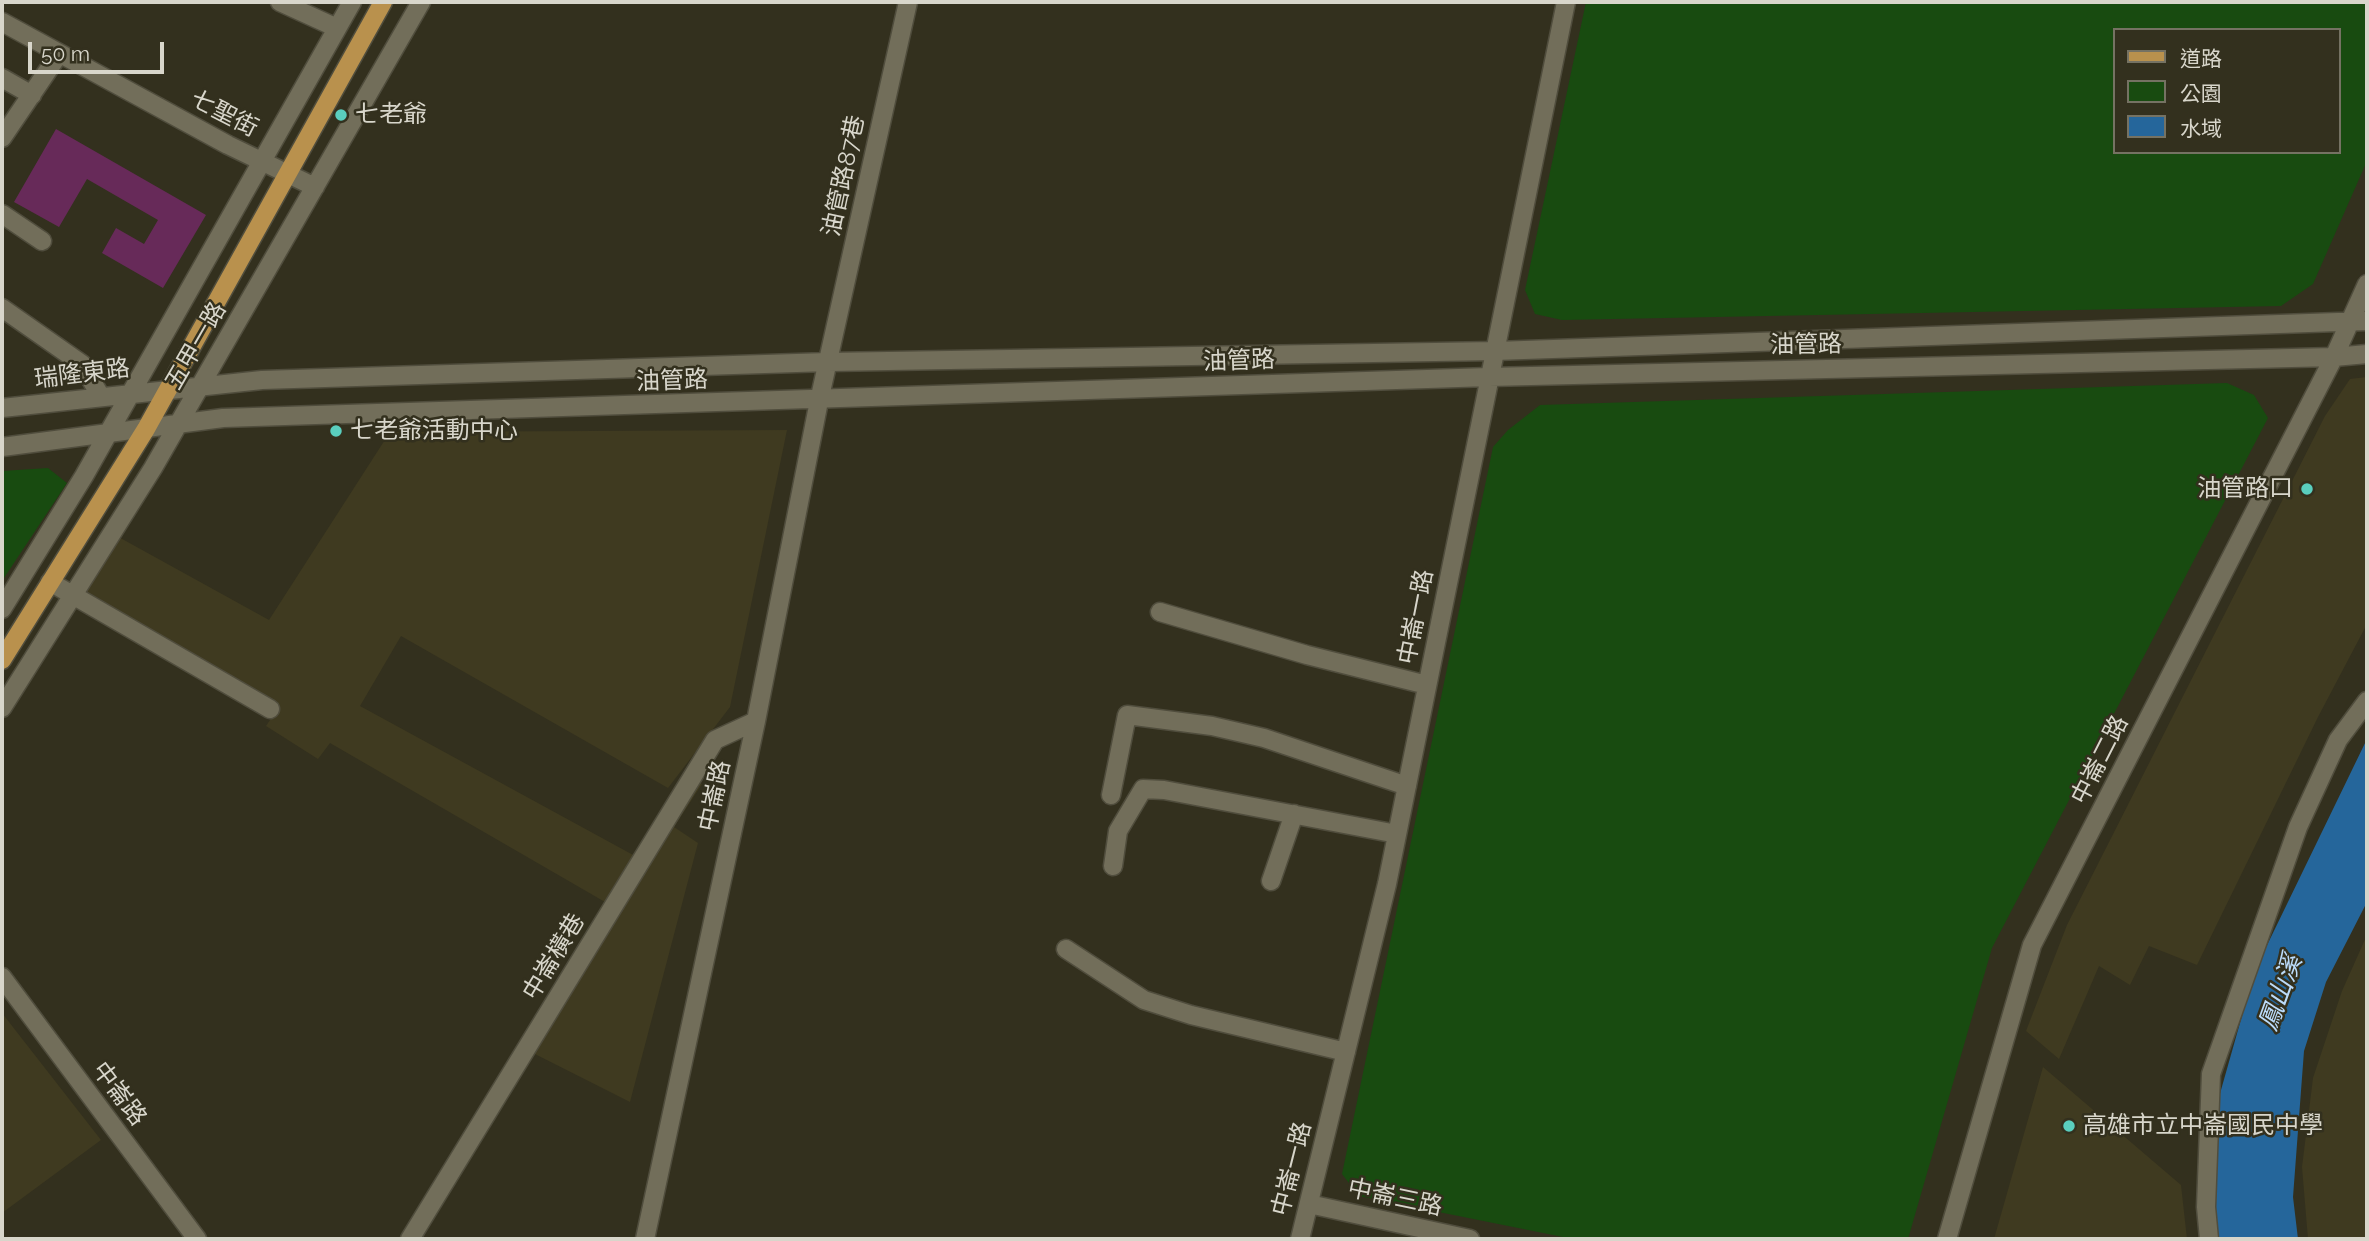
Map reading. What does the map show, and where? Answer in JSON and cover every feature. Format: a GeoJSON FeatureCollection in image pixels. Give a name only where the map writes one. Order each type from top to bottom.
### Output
{"type":"FeatureCollection","features":[{"type":"Feature","properties":{"kind":"main road","name":"五甲一路"},"geometry":{"type":"LineString","coordinates":[[2,660],[146,429],[383,2]]}},
{"type":"Feature","properties":{"kind":"street"},"geometry":{"type":"LineString","coordinates":[[280,2],[337,28]]}},
{"type":"Feature","properties":{"kind":"street","name":"五甲一路"},"geometry":{"type":"LineString","coordinates":[[2,609],[84,476],[352,2]]}},
{"type":"Feature","properties":{"kind":"street","name":"五甲一路"},"geometry":{"type":"LineString","coordinates":[[2,708],[202,385],[421,2]]}},
{"type":"Feature","properties":{"kind":"street","name":"油管路87巷"},"geometry":{"type":"LineString","coordinates":[[828,362],[908,2]]}},
{"type":"Feature","properties":{"kind":"street","name":"中崙一路"},"geometry":{"type":"LineString","coordinates":[[1300,1239],[1397,834],[1566,2]]}},
{"type":"Feature","properties":{"kind":"street","name":"七聖街"},"geometry":{"type":"LineString","coordinates":[[2,22],[315,187]]}},
{"type":"Feature","properties":{"kind":"street"},"geometry":{"type":"LineString","coordinates":[[2,138],[59,54]]}},
{"type":"Feature","properties":{"kind":"street"},"geometry":{"type":"LineString","coordinates":[[2,78],[32,95]]}},
{"type":"Feature","properties":{"kind":"street"},"geometry":{"type":"LineString","coordinates":[[2,214],[42,241]]}},
{"type":"Feature","properties":{"kind":"street","name":"中崙二路"},"geometry":{"type":"LineString","coordinates":[[1947,1239],[2032,945],[2334,357],[2359,322],[2367,284]]}},
{"type":"Feature","properties":{"kind":"street"},"geometry":{"type":"LineString","coordinates":[[2,307],[82,364],[101,397]]}},
{"type":"Feature","properties":{"kind":"street","name":"油管路"},"geometry":{"type":"LineString","coordinates":[[168,389],[276,379],[828,362],[1495,351],[2359,322]]}},
{"type":"Feature","properties":{"kind":"street","name":"油管路"},"geometry":{"type":"LineString","coordinates":[[146,429],[223,418],[819,401],[1489,377],[2334,357],[2367,354]]}},
{"type":"Feature","properties":{"kind":"street","name":"中崙路"},"geometry":{"type":"LineString","coordinates":[[645,1239],[756,721],[828,362]]}},
{"type":"Feature","properties":{"kind":"street","name":"瑞隆東路"},"geometry":{"type":"LineString","coordinates":[[2,408],[168,389]]}},
{"type":"Feature","properties":{"kind":"street"},"geometry":{"type":"LineString","coordinates":[[2,447],[146,429]]}},
{"type":"Feature","properties":{"kind":"street"},"geometry":{"type":"LineString","coordinates":[[50,582],[270,709]]}},
{"type":"Feature","properties":{"kind":"street"},"geometry":{"type":"LineString","coordinates":[[1160,612],[1307,656],[1427,685]]}},
{"type":"Feature","properties":{"kind":"street"},"geometry":{"type":"LineString","coordinates":[[2209,1239],[2206,1207],[2211,1074],[2298,827],[2338,740],[2367,701]]}},
{"type":"Feature","properties":{"kind":"street"},"geometry":{"type":"LineString","coordinates":[[1111,795],[1127,715],[1212,726],[1264,738],[1407,786]]}},
{"type":"Feature","properties":{"kind":"street","name":"中崙橫巷"},"geometry":{"type":"LineString","coordinates":[[410,1239],[715,740],[756,721]]}},
{"type":"Feature","properties":{"kind":"street"},"geometry":{"type":"LineString","coordinates":[[1113,866],[1118,831],[1143,789],[1164,790],[1397,834]]}},
{"type":"Feature","properties":{"kind":"street"},"geometry":{"type":"LineString","coordinates":[[1271,881],[1294,814]]}},
{"type":"Feature","properties":{"kind":"street"},"geometry":{"type":"LineString","coordinates":[[1066,949],[1144,1000],[1191,1015],[1346,1052]]}},
{"type":"Feature","properties":{"kind":"street","name":"中崙路"},"geometry":{"type":"LineString","coordinates":[[2,977],[197,1239]]}},
{"type":"Feature","properties":{"kind":"street","name":"中崙三路"},"geometry":{"type":"LineString","coordinates":[[1309,1204],[1470,1239]]}},
{"type":"Feature","properties":{"kind":"shaded area"},"geometry":{"type":"Polygon","coordinates":[[[2367,377],[2367,624],[2318,717],[2197,965],[2149,946],[2130,985],[2099,966],[2059,1059],[2026,1031],[2067,925],[2325,416],[2350,379],[2367,377]]]}},
{"type":"Feature","properties":{"kind":"shaded area"},"geometry":{"type":"Polygon","coordinates":[[[787,430],[730,707],[668,788],[401,636],[360,706],[635,856],[686,773],[702,784],[674,827],[698,843],[630,1102],[525,1049],[605,902],[330,743],[318,759],[266,726],[274,714],[76,602],[115,535],[269,620],[390,432],[787,430]]]}},
{"type":"Feature","properties":{"kind":"shaded area"},"geometry":{"type":"Polygon","coordinates":[[[2367,935],[2367,1239],[2308,1239],[2302,1167],[2313,1078],[2342,991],[2367,935]]]}},
{"type":"Feature","properties":{"kind":"shaded area"},"geometry":{"type":"Polygon","coordinates":[[[2,1013],[101,1140],[2,1213],[2,1013]]]}},
{"type":"Feature","properties":{"kind":"shaded area","name":"高雄市立中崙國民中學"},"geometry":{"type":"Polygon","coordinates":[[[2043,1067],[2181,1185],[2187,1239],[1994,1239],[2043,1067]]]}},
{"type":"Feature","properties":{"kind":"green space"},"geometry":{"type":"Polygon","coordinates":[[[1586,2],[2367,2],[2367,161],[2313,284],[2281,306],[1562,320],[1535,314],[1525,290],[1586,2]]]}},
{"type":"Feature","properties":{"kind":"green space"},"geometry":{"type":"Polygon","coordinates":[[[2227,383],[2254,395],[2268,418],[1992,948],[1908,1239],[1573,1239],[1359,1196],[1342,1174],[1493,447],[1508,430],[1540,405],[2227,383]]]}},
{"type":"Feature","properties":{"kind":"green space"},"geometry":{"type":"Polygon","coordinates":[[[48,468],[67,483],[2,581],[2,471],[48,468]]]}},
{"type":"Feature","properties":{"kind":"water","name":"鳳山溪"},"geometry":{"type":"Polygon","coordinates":[[[2367,739],[2367,902],[2326,982],[2304,1051],[2293,1197],[2298,1239],[2206,1239],[2204,1150],[2255,970],[2367,739]]]}},
{"type":"Feature","properties":{"kind":"building"},"geometry":{"type":"Polygon","coordinates":[[[56,129],[206,215],[163,288],[102,253],[116,228],[144,244],[158,220],[87,179],[59,227],[14,202],[56,129]]]}},
{"type":"Feature","properties":{"kind":"place","name":"七老爺"},"geometry":{"type":"Point","coordinates":[341,115]}},
{"type":"Feature","properties":{"kind":"place","name":"七老爺活動中心"},"geometry":{"type":"Point","coordinates":[336,431]}},
{"type":"Feature","properties":{"kind":"place","name":"油管路口"},"geometry":{"type":"Point","coordinates":[2307,489]}},
{"type":"Feature","properties":{"kind":"place","name":"高雄市立中崙國民中學"},"geometry":{"type":"Point","coordinates":[2069,1126]}}]}
